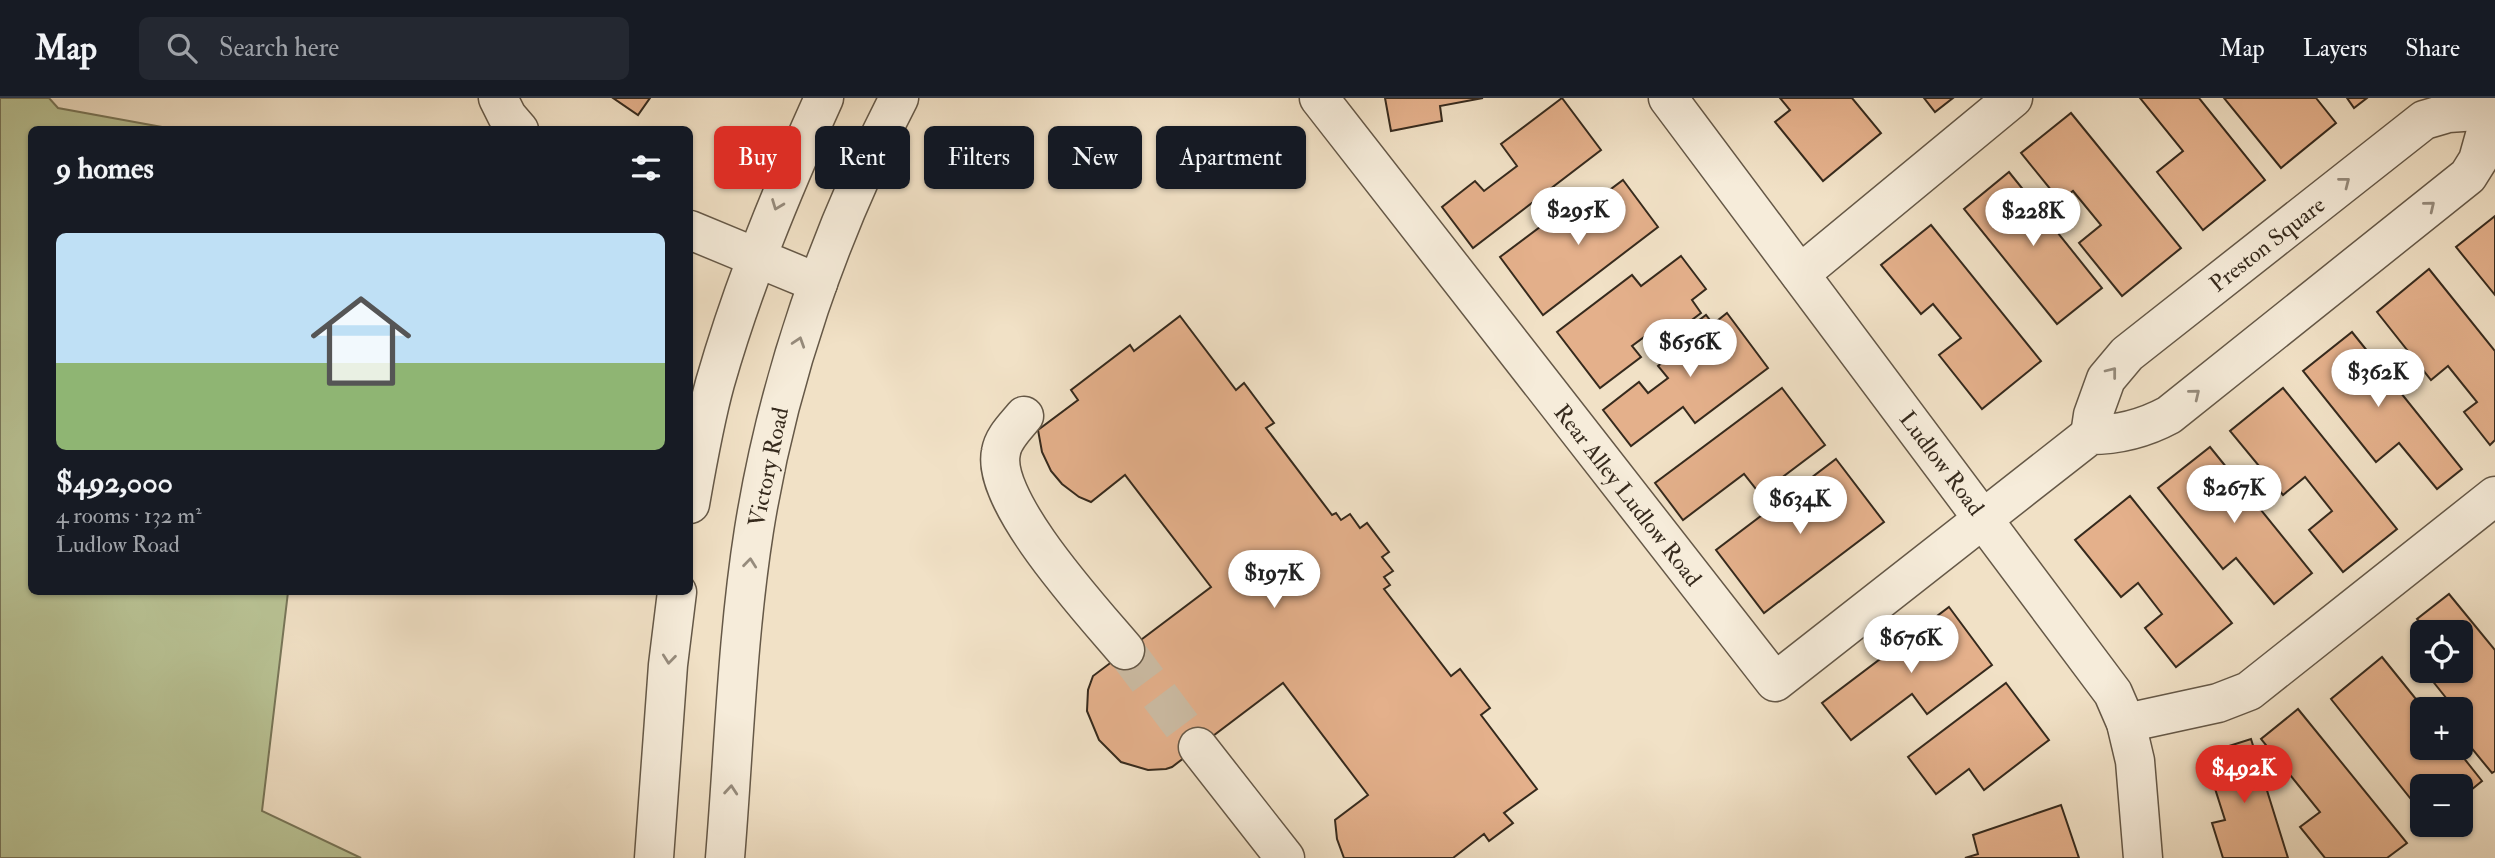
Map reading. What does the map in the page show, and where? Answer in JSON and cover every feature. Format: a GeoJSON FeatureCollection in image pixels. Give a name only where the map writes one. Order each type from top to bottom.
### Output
{"type":"FeatureCollection","features":[{"type":"Feature","properties":{"kind":"street"},"geometry":{"type":"LineString","coordinates":[[498,98],[516,126]]}},
{"type":"Feature","properties":{"kind":"street"},"geometry":{"type":"LineString","coordinates":[[693,489],[714,386],[780,196],[824,98]]}},
{"type":"Feature","properties":{"kind":"street","name":"Victory Road"},"geometry":{"type":"LineString","coordinates":[[725,858],[738,674],[754,531],[767,464],[789,373],[818,282],[847,206],[899,98]]}},
{"type":"Feature","properties":{"kind":"street","name":"Rear Alley Ludlow Road"},"geometry":{"type":"LineString","coordinates":[[1319,98],[1775,682],[1983,518]]}},
{"type":"Feature","properties":{"kind":"street","name":"Ludlow Road"},"geometry":{"type":"LineString","coordinates":[[1668,98],[2113,693],[2126,723],[2134,761],[2143,858]]}},
{"type":"Feature","properties":{"kind":"street"},"geometry":{"type":"LineString","coordinates":[[1800,274],[2013,98]]}},
{"type":"Feature","properties":{"kind":"street","name":"Preston Square"},"geometry":{"type":"LineString","coordinates":[[2493,109],[2478,160],[2468,176],[2168,415],[2146,427],[2111,435],[2090,435],[2093,415],[2106,379],[2127,354],[2424,120],[2448,113],[2493,109]]}},
{"type":"Feature","properties":{"kind":"street"},"geometry":{"type":"LineString","coordinates":[[693,231],[818,282]]}},
{"type":"Feature","properties":{"kind":"street"},"geometry":{"type":"LineString","coordinates":[[1024,416],[1008,436],[1000,453],[1003,477],[1015,509],[1059,571],[1125,650]]}},
{"type":"Feature","properties":{"kind":"street"},"geometry":{"type":"LineString","coordinates":[[1983,518],[2090,435]]}},
{"type":"Feature","properties":{"kind":"street"},"geometry":{"type":"LineString","coordinates":[[2126,723],[2218,703],[2249,691],[2495,496]]}},
{"type":"Feature","properties":{"kind":"street"},"geometry":{"type":"LineString","coordinates":[[654,858],[668,665],[677,595]]}},
{"type":"Feature","properties":{"kind":"street"},"geometry":{"type":"LineString","coordinates":[[1198,747],[1285,858]]}},
{"type":"Feature","properties":{"kind":"green space"},"geometry":{"type":"Polygon","coordinates":[[[0,98],[49,98],[58,108],[157,126],[28,126],[28,595],[288,595],[262,811],[361,858],[0,858],[0,98]]]}},
{"type":"Feature","properties":{"kind":"building"},"geometry":{"type":"Polygon","coordinates":[[[613,98],[650,98],[638,115],[613,98]]]}},
{"type":"Feature","properties":{"kind":"building"},"geometry":{"type":"Polygon","coordinates":[[[1385,98],[1483,98],[1440,106],[1442,121],[1391,131],[1385,98]]]}},
{"type":"Feature","properties":{"kind":"building"},"geometry":{"type":"Polygon","coordinates":[[[1562,98],[1601,150],[1473,248],[1442,207],[1475,181],[1484,191],[1517,166],[1501,144],[1562,98]]]}},
{"type":"Feature","properties":{"kind":"building"},"geometry":{"type":"Polygon","coordinates":[[[1780,98],[1852,98],[1881,133],[1823,181],[1775,122],[1790,110],[1780,98]]]}},
{"type":"Feature","properties":{"kind":"building"},"geometry":{"type":"Polygon","coordinates":[[[1924,98],[1953,98],[1935,112],[1924,98]]]}},
{"type":"Feature","properties":{"kind":"building"},"geometry":{"type":"Polygon","coordinates":[[[2140,98],[2199,98],[2265,180],[2203,230],[2157,172],[2183,151],[2140,98]]]}},
{"type":"Feature","properties":{"kind":"building"},"geometry":{"type":"Polygon","coordinates":[[[2224,98],[2316,98],[2336,123],[2281,168],[2224,98]]]}},
{"type":"Feature","properties":{"kind":"building"},"geometry":{"type":"Polygon","coordinates":[[[2347,98],[2367,98],[2354,108],[2347,98]]]}},
{"type":"Feature","properties":{"kind":"building"},"geometry":{"type":"Polygon","coordinates":[[[2071,113],[2181,248],[2122,296],[2079,243],[2101,225],[2073,191],[2060,201],[2021,153],[2071,113]]]}},
{"type":"Feature","properties":{"kind":"building"},"geometry":{"type":"Polygon","coordinates":[[[2009,172],[2102,288],[2057,324],[1964,209],[2009,172]]]}},
{"type":"Feature","properties":{"kind":"building"},"geometry":{"type":"Polygon","coordinates":[[[1623,180],[1658,227],[1543,315],[1500,257],[1552,218],[1559,228],[1623,180]]]}},
{"type":"Feature","properties":{"kind":"building"},"geometry":{"type":"Polygon","coordinates":[[[2495,216],[2495,295],[2456,247],[2495,216]]]}},
{"type":"Feature","properties":{"kind":"building"},"geometry":{"type":"Polygon","coordinates":[[[1931,225],[2041,361],[1982,409],[1939,355],[1961,338],[1933,304],[1921,314],[1881,265],[1931,225]]]}},
{"type":"Feature","properties":{"kind":"building"},"geometry":{"type":"Polygon","coordinates":[[[1681,256],[1706,289],[1692,300],[1701,313],[1668,338],[1659,326],[1632,346],[1641,357],[1600,388],[1557,332],[1632,275],[1641,286],[1681,256]]]}},
{"type":"Feature","properties":{"kind":"building"},"geometry":{"type":"Polygon","coordinates":[[[2429,269],[2495,351],[2495,440],[2490,445],[2464,412],[2477,402],[2448,366],[2431,380],[2377,312],[2429,269]]]}},
{"type":"Feature","properties":{"kind":"building"},"geometry":{"type":"Polygon","coordinates":[[[1727,313],[1768,368],[1695,423],[1683,407],[1631,446],[1603,410],[1639,382],[1648,393],[1668,378],[1658,366],[1677,351],[1670,342],[1706,315],[1713,324],[1727,313]]]}},
{"type":"Feature","properties":{"kind":"building"},"geometry":{"type":"Polygon","coordinates":[[[1180,316],[1236,390],[1244,383],[1274,423],[1266,428],[1332,515],[1336,513],[1341,520],[1350,514],[1360,528],[1367,523],[1389,552],[1382,557],[1393,571],[1384,577],[1390,585],[1384,589],[1451,676],[1460,669],[1490,708],[1481,715],[1537,789],[1504,813],[1513,823],[1489,841],[1484,834],[1453,858],[1344,858],[1337,839],[1335,820],[1368,795],[1283,683],[1166,769],[1148,770],[1121,762],[1099,740],[1087,711],[1088,690],[1093,676],[1211,587],[1125,475],[1091,502],[1079,497],[1051,471],[1042,452],[1038,430],[1078,400],[1071,390],[1130,345],[1134,351],[1180,316]]]}},
{"type":"Feature","properties":{"kind":"building"},"geometry":{"type":"Polygon","coordinates":[[[2352,332],[2462,469],[2437,489],[2399,443],[2376,462],[2303,371],[2352,332]]]}},
{"type":"Feature","properties":{"kind":"building"},"geometry":{"type":"Polygon","coordinates":[[[1782,388],[1825,445],[1760,494],[1744,474],[1683,520],[1655,483],[1782,388]]]}},
{"type":"Feature","properties":{"kind":"building"},"geometry":{"type":"Polygon","coordinates":[[[2283,388],[2397,529],[2343,572],[2309,530],[2332,511],[2305,477],[2283,495],[2230,431],[2283,388]]]}},
{"type":"Feature","properties":{"kind":"building"},"geometry":{"type":"Polygon","coordinates":[[[2210,447],[2312,573],[2274,604],[2236,558],[2223,569],[2158,488],[2210,447]]]}},
{"type":"Feature","properties":{"kind":"building"},"geometry":{"type":"Polygon","coordinates":[[[1836,459],[1884,522],[1764,613],[1716,550],[1836,459]]]}},
{"type":"Feature","properties":{"kind":"building"},"geometry":{"type":"Polygon","coordinates":[[[2130,496],[2232,623],[2176,667],[2145,628],[2162,614],[2138,583],[2121,597],[2075,540],[2130,496]]]}},
{"type":"Feature","properties":{"kind":"building"},"geometry":{"type":"Polygon","coordinates":[[[2449,594],[2470,620],[2418,620],[2449,594]]]}},
{"type":"Feature","properties":{"kind":"building"},"geometry":{"type":"Polygon","coordinates":[[[1949,607],[1992,665],[1927,714],[1912,694],[1851,740],[1822,703],[1949,607]]]}},
{"type":"Feature","properties":{"kind":"building"},"geometry":{"type":"Polygon","coordinates":[[[2473,623],[2495,650],[2495,771],[2492,773],[2473,750],[2473,697],[2445,697],[2434,683],[2473,683],[2473,623]]]}},
{"type":"Feature","properties":{"kind":"building"},"geometry":{"type":"Polygon","coordinates":[[[2382,657],[2414,697],[2410,697],[2410,760],[2465,760],[2482,781],[2473,788],[2473,774],[2410,774],[2410,798],[2331,699],[2382,657]]]}},
{"type":"Feature","properties":{"kind":"building"},"geometry":{"type":"Polygon","coordinates":[[[2006,683],[2049,740],[1984,790],[1969,769],[1936,794],[1908,757],[2006,683]]]}},
{"type":"Feature","properties":{"kind":"building"},"geometry":{"type":"Polygon","coordinates":[[[2298,709],[2407,843],[2387,858],[2325,858],[2300,827],[2320,812],[2261,739],[2298,709]]]}},
{"type":"Feature","properties":{"kind":"building"},"geometry":{"type":"Polygon","coordinates":[[[2251,739],[2288,858],[2223,858],[2212,823],[2225,820],[2204,754],[2251,739]]]}},
{"type":"Feature","properties":{"kind":"building"},"geometry":{"type":"Polygon","coordinates":[[[2061,805],[2079,858],[1965,858],[1978,854],[1973,835],[2061,805]]]}},
{"type":"Feature","properties":{"kind":"tunnel"},"geometry":{"type":"LineString","coordinates":[[1125,650],[1198,747]]}}]}
